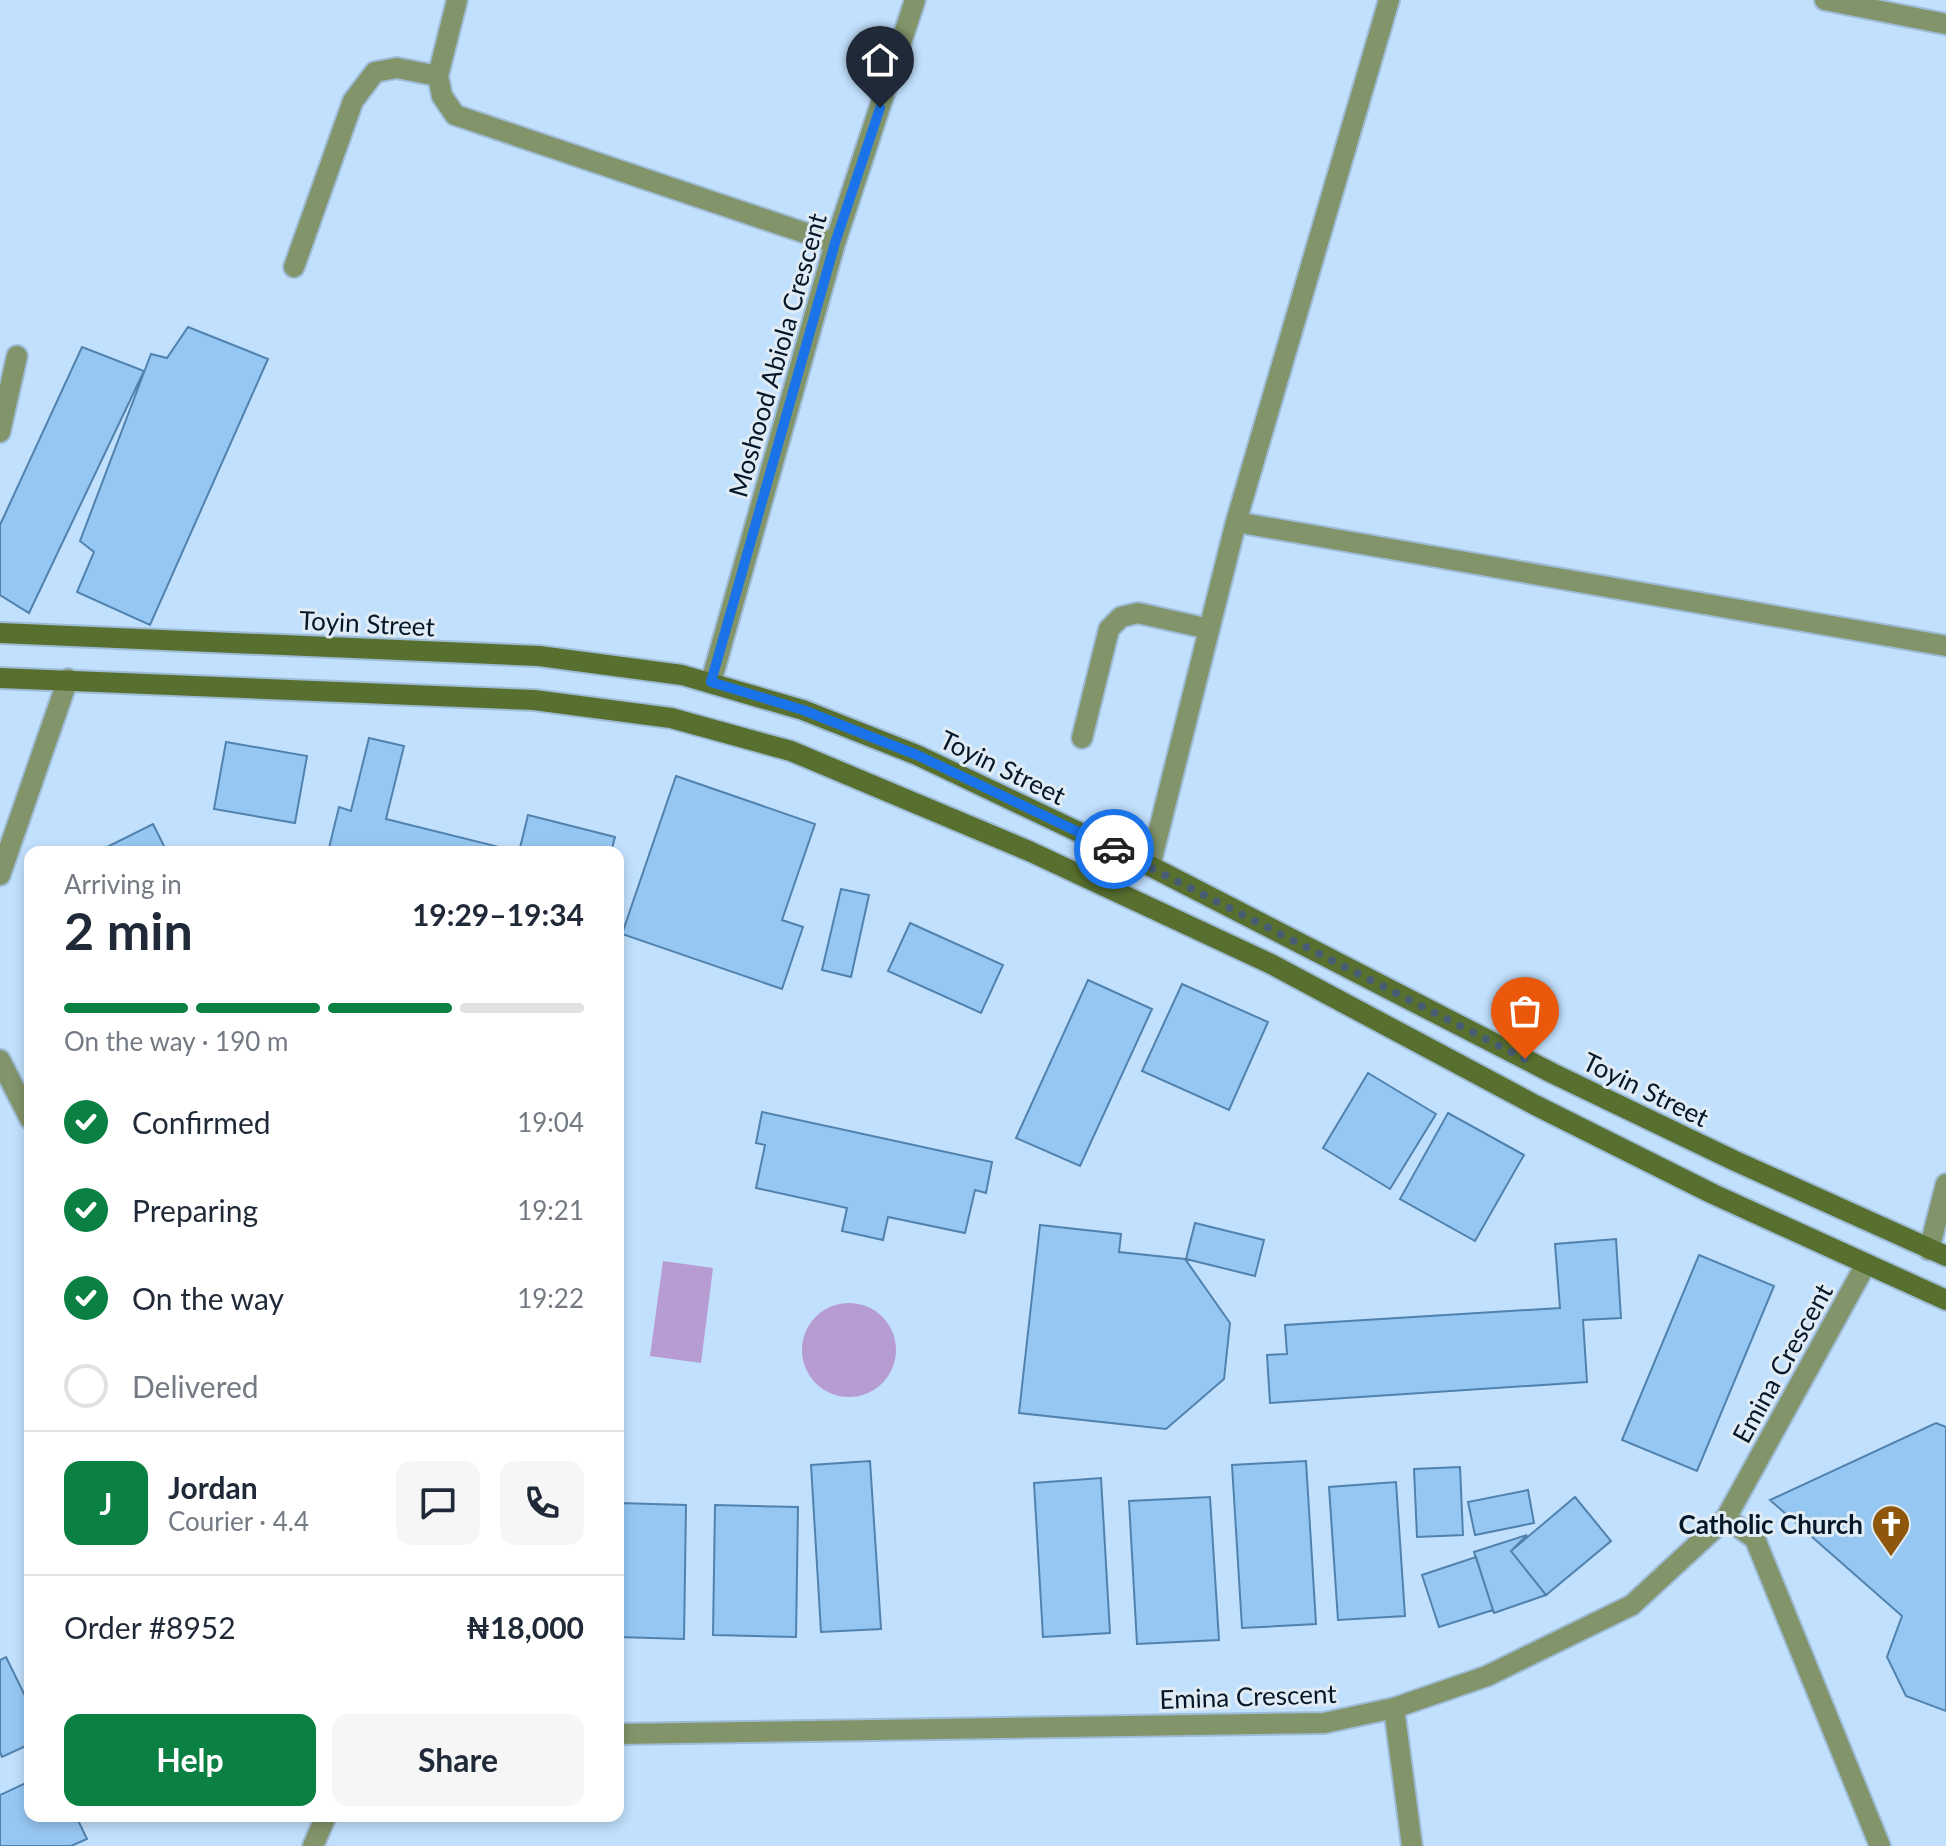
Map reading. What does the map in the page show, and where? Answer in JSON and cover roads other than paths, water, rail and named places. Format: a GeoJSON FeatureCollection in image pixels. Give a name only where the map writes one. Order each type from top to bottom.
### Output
{"type":"FeatureCollection","features":[{"type":"Feature","properties":{"kind":"street"},"geometry":{"type":"LineString","coordinates":[[457,0],[438,76],[442,96],[455,115],[835,243]]}},
{"type":"Feature","properties":{"kind":"street","name":"Moshood Abiola Crescent"},"geometry":{"type":"LineString","coordinates":[[711,682],[835,243],[915,0]]}},
{"type":"Feature","properties":{"kind":"street"},"geometry":{"type":"LineString","coordinates":[[1150,866],[1236,522],[1389,0]]}},
{"type":"Feature","properties":{"kind":"street"},"geometry":{"type":"LineString","coordinates":[[1825,0],[1946,24]]}},
{"type":"Feature","properties":{"kind":"street"},"geometry":{"type":"LineString","coordinates":[[294,267],[353,101],[375,72],[397,68],[438,76]]}},
{"type":"Feature","properties":{"kind":"street"},"geometry":{"type":"LineString","coordinates":[[0,432],[17,356]]}},
{"type":"Feature","properties":{"kind":"street"},"geometry":{"type":"LineString","coordinates":[[1236,522],[1946,646]]}},
{"type":"Feature","properties":{"kind":"street"},"geometry":{"type":"LineString","coordinates":[[1082,738],[1109,629],[1121,617],[1138,613],[1209,629]]}},
{"type":"Feature","properties":{"kind":"street","name":"Toyin Street"},"geometry":{"type":"LineString","coordinates":[[0,633],[539,656],[682,675],[803,710],[917,755],[1150,866],[1566,1080],[1938,1253]]}},
{"type":"Feature","properties":{"kind":"street"},"geometry":{"type":"LineString","coordinates":[[0,678],[534,700],[671,718],[791,751],[1029,851],[1271,964],[1535,1105],[1713,1194],[1946,1300]]}},
{"type":"Feature","properties":{"kind":"street"},"geometry":{"type":"LineString","coordinates":[[0,875],[68,679]]}},
{"type":"Feature","properties":{"kind":"street"},"geometry":{"type":"LineString","coordinates":[[0,1060],[24,1107]]}},
{"type":"Feature","properties":{"kind":"street"},"geometry":{"type":"LineString","coordinates":[[1938,1253],[1946,1184]]}},
{"type":"Feature","properties":{"kind":"street","name":"Emina Crescent"},"geometry":{"type":"LineString","coordinates":[[624,1734],[1324,1723],[1394,1708],[1487,1676],[1632,1605],[1726,1518],[1866,1264]]}},
{"type":"Feature","properties":{"kind":"street"},"geometry":{"type":"LineString","coordinates":[[1726,1518],[1755,1539],[1880,1846]]}},
{"type":"Feature","properties":{"kind":"street"},"geometry":{"type":"LineString","coordinates":[[1394,1708],[1412,1846]]}},
{"type":"Feature","properties":{"kind":"street"},"geometry":{"type":"LineString","coordinates":[[313,1846],[323,1822]]}},
{"type":"Feature","properties":{"kind":"place","name":"Catholic Church"},"geometry":{"type":"Point","coordinates":[1891,1558]}}]}
